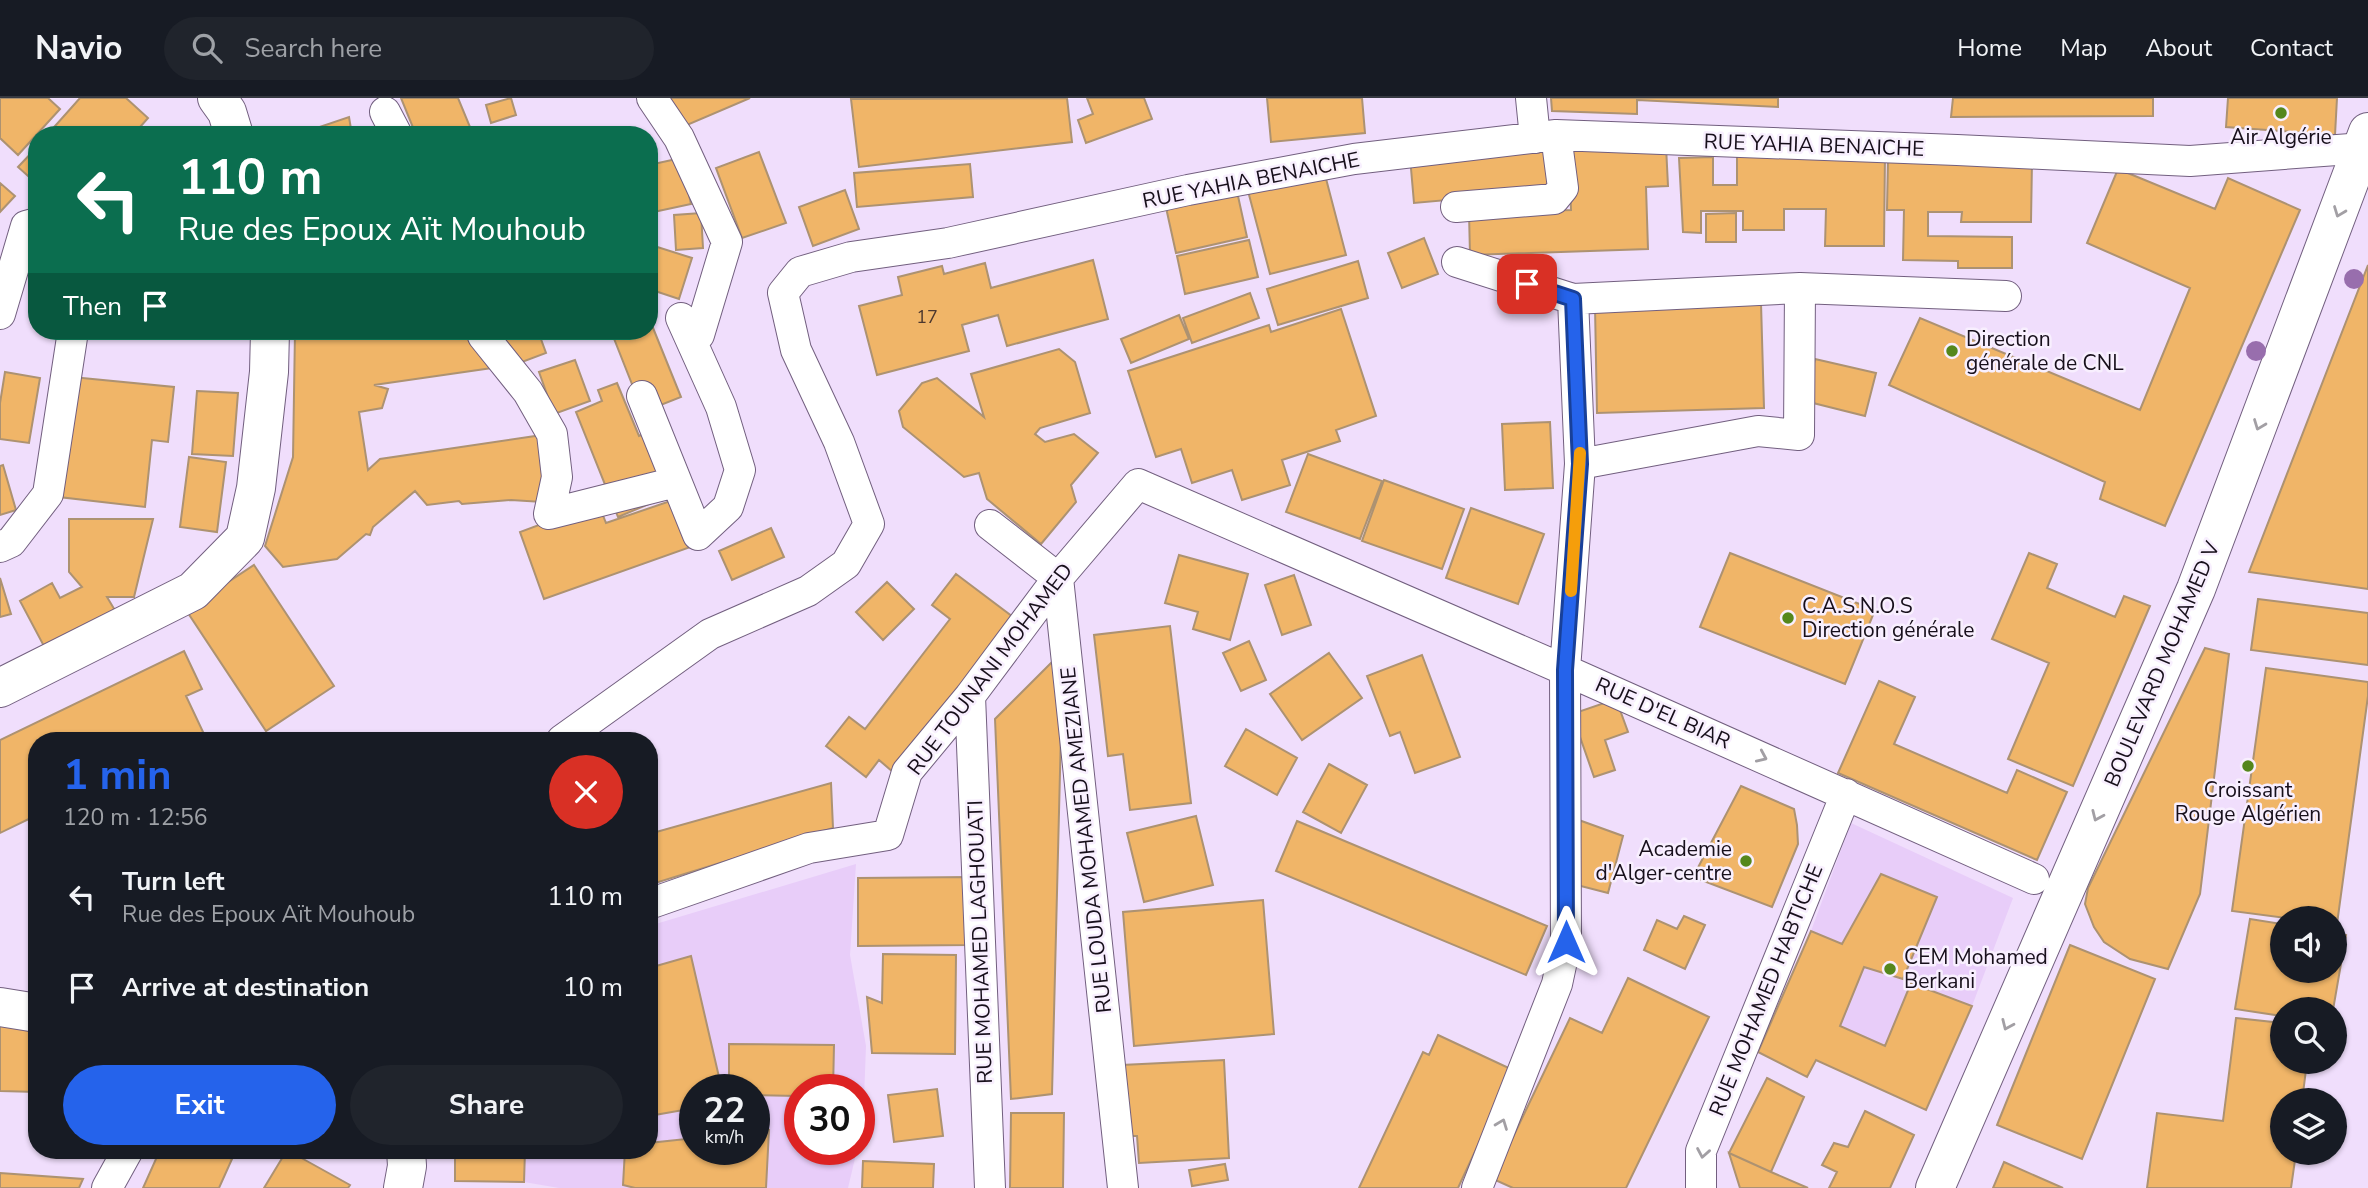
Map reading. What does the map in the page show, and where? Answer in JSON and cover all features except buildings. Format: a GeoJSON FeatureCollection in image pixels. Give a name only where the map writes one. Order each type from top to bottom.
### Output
{"type":"FeatureCollection","features":[{"type":"Feature","properties":{"kind":"main road"},"geometry":{"type":"LineString","coordinates":[[217,98],[227,112],[231,126]]}},
{"type":"Feature","properties":{"kind":"main road","name":"BOULEVARD MOHAMED V"},"geometry":{"type":"LineString","coordinates":[[1935,1188],[2196,589],[2366,142]]}},
{"type":"Feature","properties":{"kind":"main road"},"geometry":{"type":"LineString","coordinates":[[0,688],[193,591],[245,538],[256,488],[269,372],[270,340]]}},
{"type":"Feature","properties":{"kind":"main road"},"geometry":{"type":"LineString","coordinates":[[0,1007],[28,1012]]}},
{"type":"Feature","properties":{"kind":"main road"},"geometry":{"type":"LineString","coordinates":[[403,1188],[407,1159]]}},
{"type":"Feature","properties":{"kind":"street"},"geometry":{"type":"LineString","coordinates":[[642,396],[698,536],[729,507],[740,470],[721,407],[690,326],[727,242],[679,138],[652,98]]}},
{"type":"Feature","properties":{"kind":"street"},"geometry":{"type":"LineString","coordinates":[[1456,207],[1553,200],[1563,188],[1531,98]]}},
{"type":"Feature","properties":{"kind":"street","name":"RUE YAHIA BENAICHE"},"geometry":{"type":"LineString","coordinates":[[573,732],[710,634],[808,591],[846,564],[869,524],[839,442],[796,350],[783,293],[800,272],[851,257],[948,243],[1188,190],[1354,159],[1546,137],[1957,150],[2190,161],[2366,142]]}},
{"type":"Feature","properties":{"kind":"street"},"geometry":{"type":"LineString","coordinates":[[0,314],[28,225]]}},
{"type":"Feature","properties":{"kind":"street"},"geometry":{"type":"LineString","coordinates":[[1457,262],[1573,299],[1800,288],[2006,296]]}},
{"type":"Feature","properties":{"kind":"street"},"geometry":{"type":"LineString","coordinates":[[1580,464],[1758,431],[1798,435],[1800,288]]}},
{"type":"Feature","properties":{"kind":"street"},"geometry":{"type":"LineString","coordinates":[[1477,1188],[1557,984],[1566,942],[1565,670],[1580,464],[1573,299]]}},
{"type":"Feature","properties":{"kind":"street"},"geometry":{"type":"LineString","coordinates":[[0,547],[11,542],[48,495],[72,340]]}},
{"type":"Feature","properties":{"kind":"street"},"geometry":{"type":"LineString","coordinates":[[486,340],[528,393],[552,434],[556,477],[548,514],[677,482]]}},
{"type":"Feature","properties":{"kind":"street","name":"RUE D'EL BIAR"},"geometry":{"type":"LineString","coordinates":[[1138,484],[2034,879]]}},
{"type":"Feature","properties":{"kind":"street","name":"RUE TOUNANI MOHAMED"},"geometry":{"type":"LineString","coordinates":[[658,901],[809,848],[888,835],[907,772],[970,696],[1058,578],[1138,484]]}},
{"type":"Feature","properties":{"kind":"street"},"geometry":{"type":"LineString","coordinates":[[990,525],[1058,578]]}},
{"type":"Feature","properties":{"kind":"street","name":"RUE LOUDA MOHAMED AMEZIANE"},"geometry":{"type":"LineString","coordinates":[[1058,578],[1123,1188]]}},
{"type":"Feature","properties":{"kind":"street","name":"RUE MOHAMED LAGHOUATI"},"geometry":{"type":"LineString","coordinates":[[970,696],[990,1188]]}},
{"type":"Feature","properties":{"kind":"street","name":"RUE MOHAMED HABTICHE"},"geometry":{"type":"LineString","coordinates":[[1701,1188],[1700,1151],[1846,794]]}},
{"type":"Feature","properties":{"kind":"street"},"geometry":{"type":"LineString","coordinates":[[107,1188],[123,1159]]}},
{"type":"Feature","properties":{"kind":"shaded area","name":"CEM Mohamed Berkani"},"geometry":{"type":"Polygon","coordinates":[[[1851,823],[2013,898],[1972,1006],[1926,1110],[1816,1060],[1807,1077],[1758,1052],[1811,931],[1851,823]]]}},
{"type":"Feature","properties":{"kind":"shaded area"},"geometry":{"type":"Polygon","coordinates":[[[856,864],[850,955],[866,1046],[865,1074],[784,1074],[784,1165],[853,1165],[848,1188],[559,1188],[524,1182],[455,1181],[455,1159],[658,1159],[658,923],[856,864]]]}},
{"type":"Feature","properties":{"kind":"slow traffic"},"geometry":{"type":"LineString","coordinates":[[1571,591],[1580,453]]}},
{"type":"Feature","properties":{"kind":"place","name":"Air Algérie"},"geometry":{"type":"Point","coordinates":[2281,113]}},
{"type":"Feature","properties":{"kind":"place","name":"Direction générale de CNL"},"geometry":{"type":"Point","coordinates":[1952,351]}},
{"type":"Feature","properties":{"kind":"place","name":"C.A.S.N.O.S Direction générale"},"geometry":{"type":"Point","coordinates":[1788,618]}},
{"type":"Feature","properties":{"kind":"place","name":"Croissant Rouge Algérien"},"geometry":{"type":"Point","coordinates":[2248,766]}},
{"type":"Feature","properties":{"kind":"place","name":"Academie d'Alger-centre"},"geometry":{"type":"Point","coordinates":[1746,861]}},
{"type":"Feature","properties":{"kind":"place","name":"CEM Mohamed Berkani"},"geometry":{"type":"Point","coordinates":[1890,969]}},
{"type":"Feature","properties":{"kind":"route"},"geometry":{"type":"LineString","coordinates":[[1527,284],[1573,299],[1580,464],[1565,670],[1566,942]]}}]}
